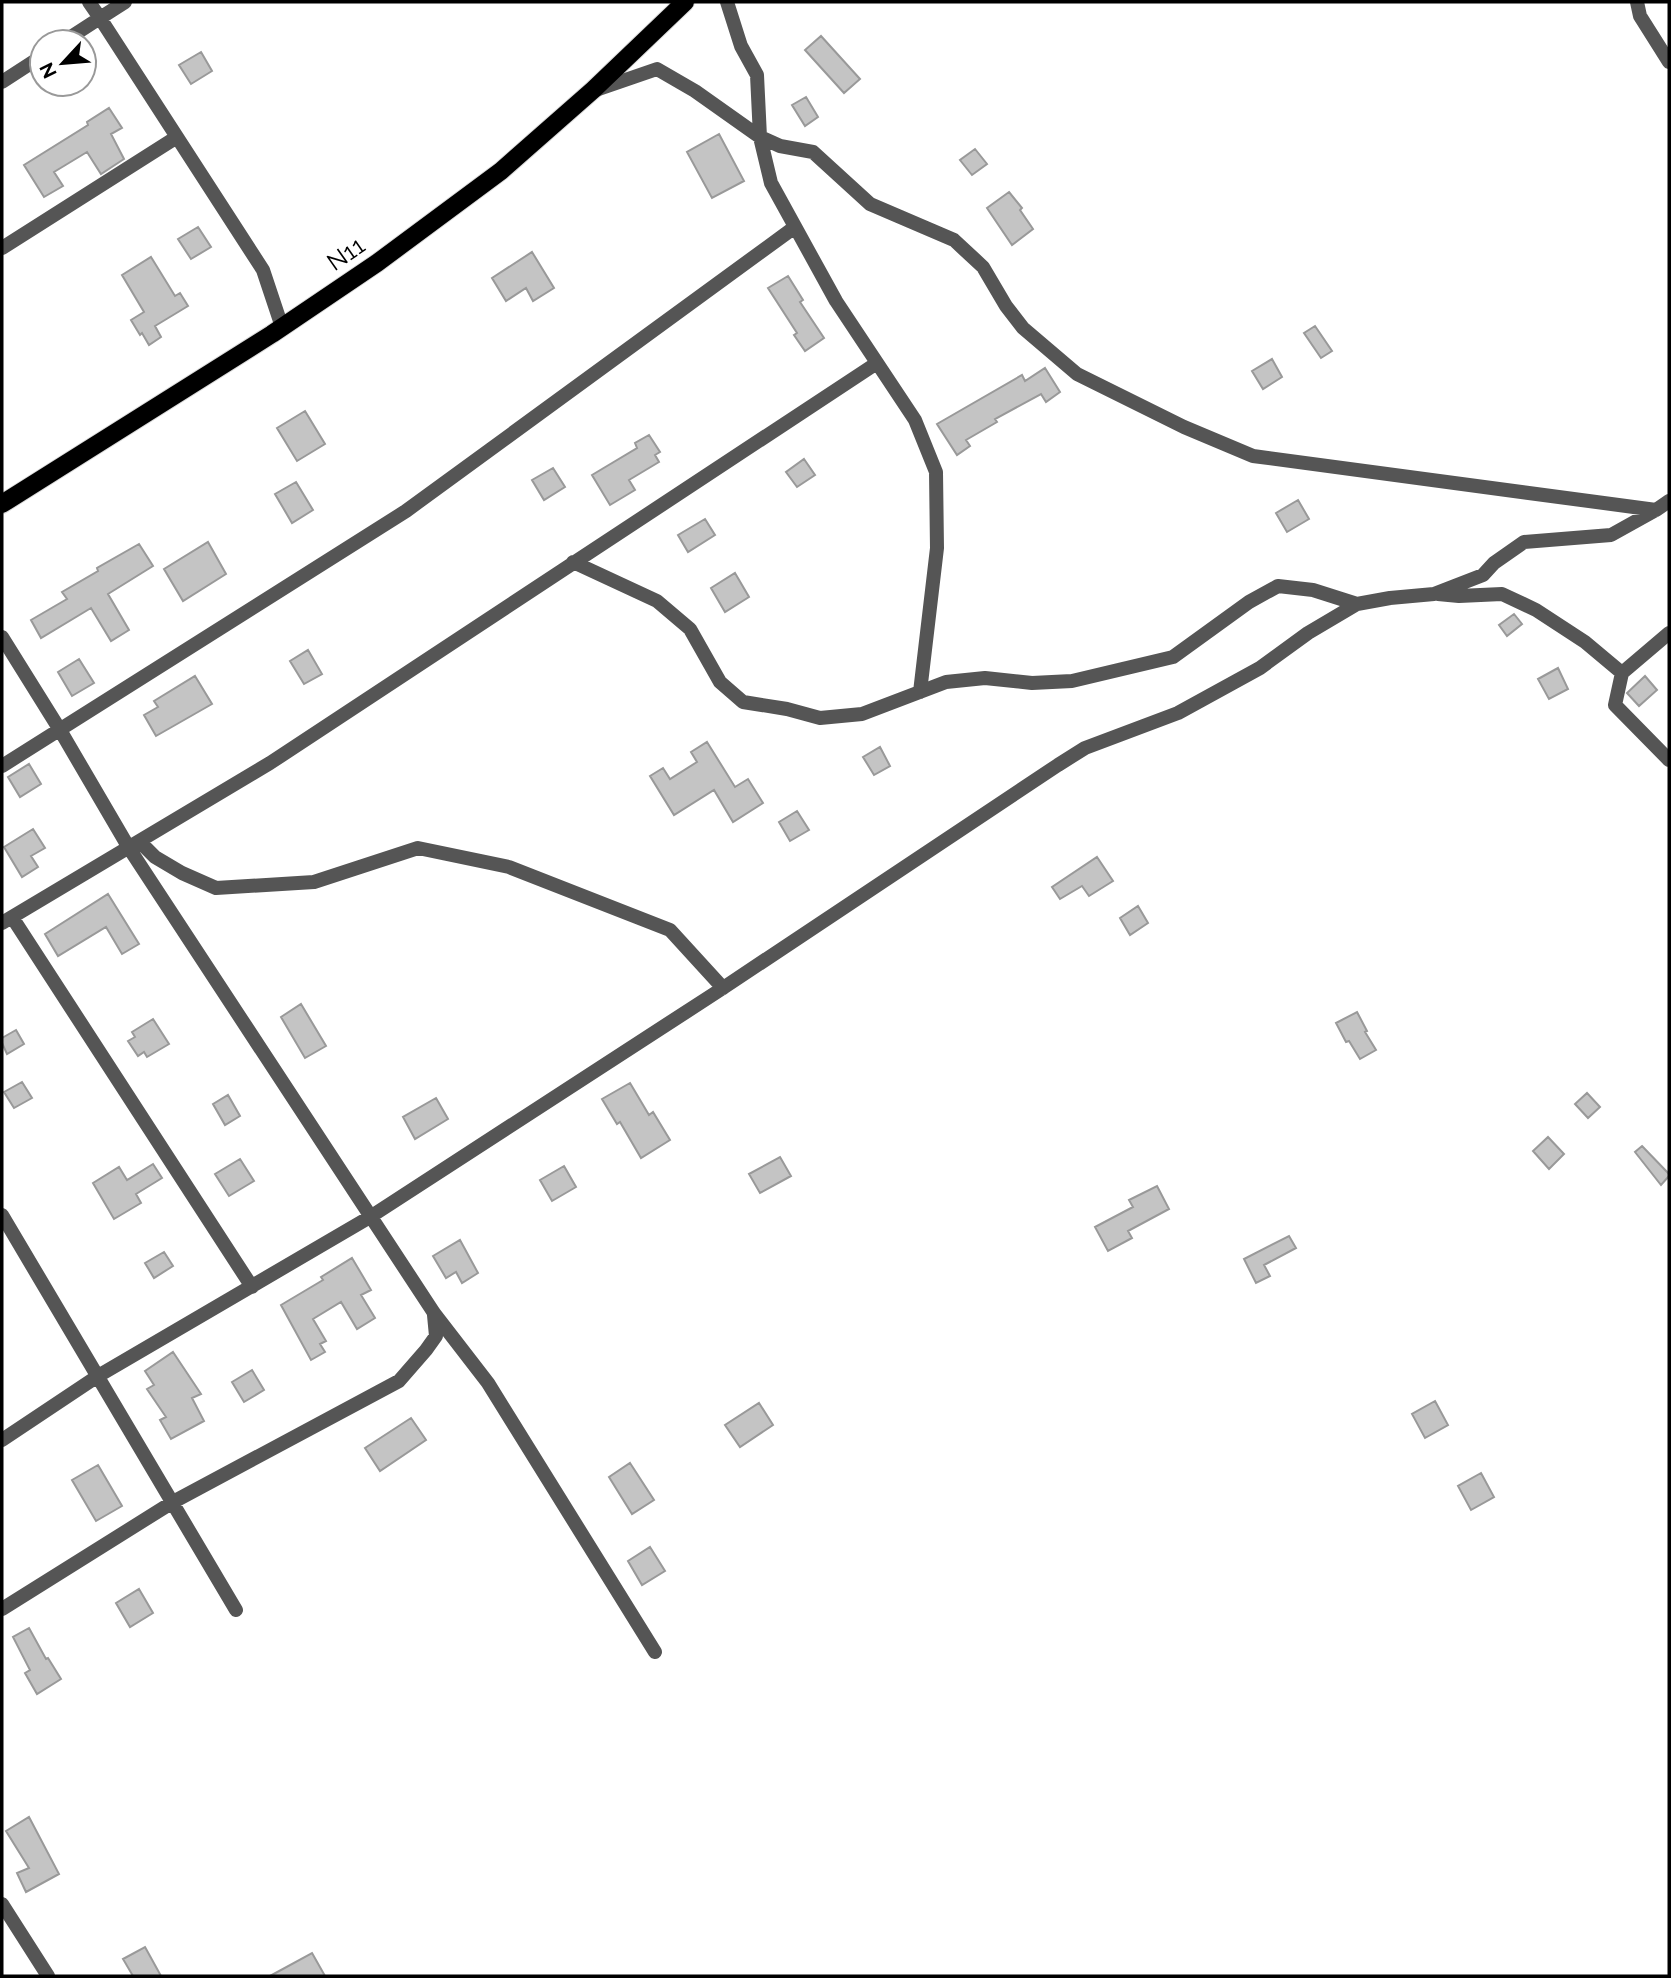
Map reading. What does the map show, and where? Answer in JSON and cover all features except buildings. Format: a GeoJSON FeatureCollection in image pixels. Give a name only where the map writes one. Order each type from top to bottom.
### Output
{"type":"FeatureCollection","features":[{"type":"Feature","properties":{"kind":"main road","name":"N11"},"geometry":{"type":"LineString","coordinates":[[2,504],[282,327],[377,263],[501,171],[593,90],[685,2]]}},
{"type":"Feature","properties":{"kind":"street"},"geometry":{"type":"LineString","coordinates":[[89,2],[263,270],[282,327]]}},
{"type":"Feature","properties":{"kind":"street"},"geometry":{"type":"LineString","coordinates":[[85,28],[125,2]]}},
{"type":"Feature","properties":{"kind":"street"},"geometry":{"type":"LineString","coordinates":[[727,2],[741,46],[757,75],[760,137],[771,183],[836,301],[915,420],[936,472],[937,548],[920,692]]}},
{"type":"Feature","properties":{"kind":"street"},"geometry":{"type":"LineString","coordinates":[[1637,2],[1640,16],[1669,62]]}},
{"type":"Feature","properties":{"kind":"street"},"geometry":{"type":"LineString","coordinates":[[2,82],[28,64]]}},
{"type":"Feature","properties":{"kind":"street"},"geometry":{"type":"LineString","coordinates":[[593,90],[657,68],[760,137],[780,146],[813,152],[870,204],[954,240],[983,267],[1006,306],[1023,328],[1077,374],[1253,456],[1656,510]]}},
{"type":"Feature","properties":{"kind":"street"},"geometry":{"type":"LineString","coordinates":[[2,248],[177,137]]}},
{"type":"Feature","properties":{"kind":"street"},"geometry":{"type":"LineString","coordinates":[[2,766],[406,512],[795,227]]}},
{"type":"Feature","properties":{"kind":"street"},"geometry":{"type":"LineString","coordinates":[[252,1286],[7,920],[270,763],[877,363]]}},
{"type":"Feature","properties":{"kind":"street"},"geometry":{"type":"LineString","coordinates":[[1434,594],[1483,575],[1494,563],[1524,542],[1611,535],[1669,501]]}},
{"type":"Feature","properties":{"kind":"street"},"geometry":{"type":"LineString","coordinates":[[573,562],[657,601],[690,629],[720,682],[743,702],[820,718],[862,714],[946,682],[985,678],[1032,683],[1072,681],[1173,657],[1249,602],[1279,586],[1313,590],[1357,604]]}},
{"type":"Feature","properties":{"kind":"street"},"geometry":{"type":"LineString","coordinates":[[2,1440],[98,1376],[370,1217],[723,988],[1067,759],[1086,748],[1178,713],[1260,668],[1308,633],[1357,604],[1434,594],[1502,594],[1546,617],[1585,642],[1622,673]]}},
{"type":"Feature","properties":{"kind":"street"},"geometry":{"type":"LineString","coordinates":[[1669,634],[1622,673],[1615,705],[1669,760]]}},
{"type":"Feature","properties":{"kind":"street"},"geometry":{"type":"LineString","coordinates":[[2,637],[370,1217],[434,1313],[488,1383],[655,1652]]}},
{"type":"Feature","properties":{"kind":"street"},"geometry":{"type":"LineString","coordinates":[[134,845],[173,868],[216,888],[314,882],[418,848],[509,867],[670,930],[723,988]]}},
{"type":"Feature","properties":{"kind":"street"},"geometry":{"type":"LineString","coordinates":[[2,1215],[236,1610]]}},
{"type":"Feature","properties":{"kind":"street"},"geometry":{"type":"LineString","coordinates":[[2,1609],[173,1502],[399,1381],[436,1336],[434,1313]]}},
{"type":"Feature","properties":{"kind":"street"},"geometry":{"type":"LineString","coordinates":[[2,1904],[48,1976]]}}]}
